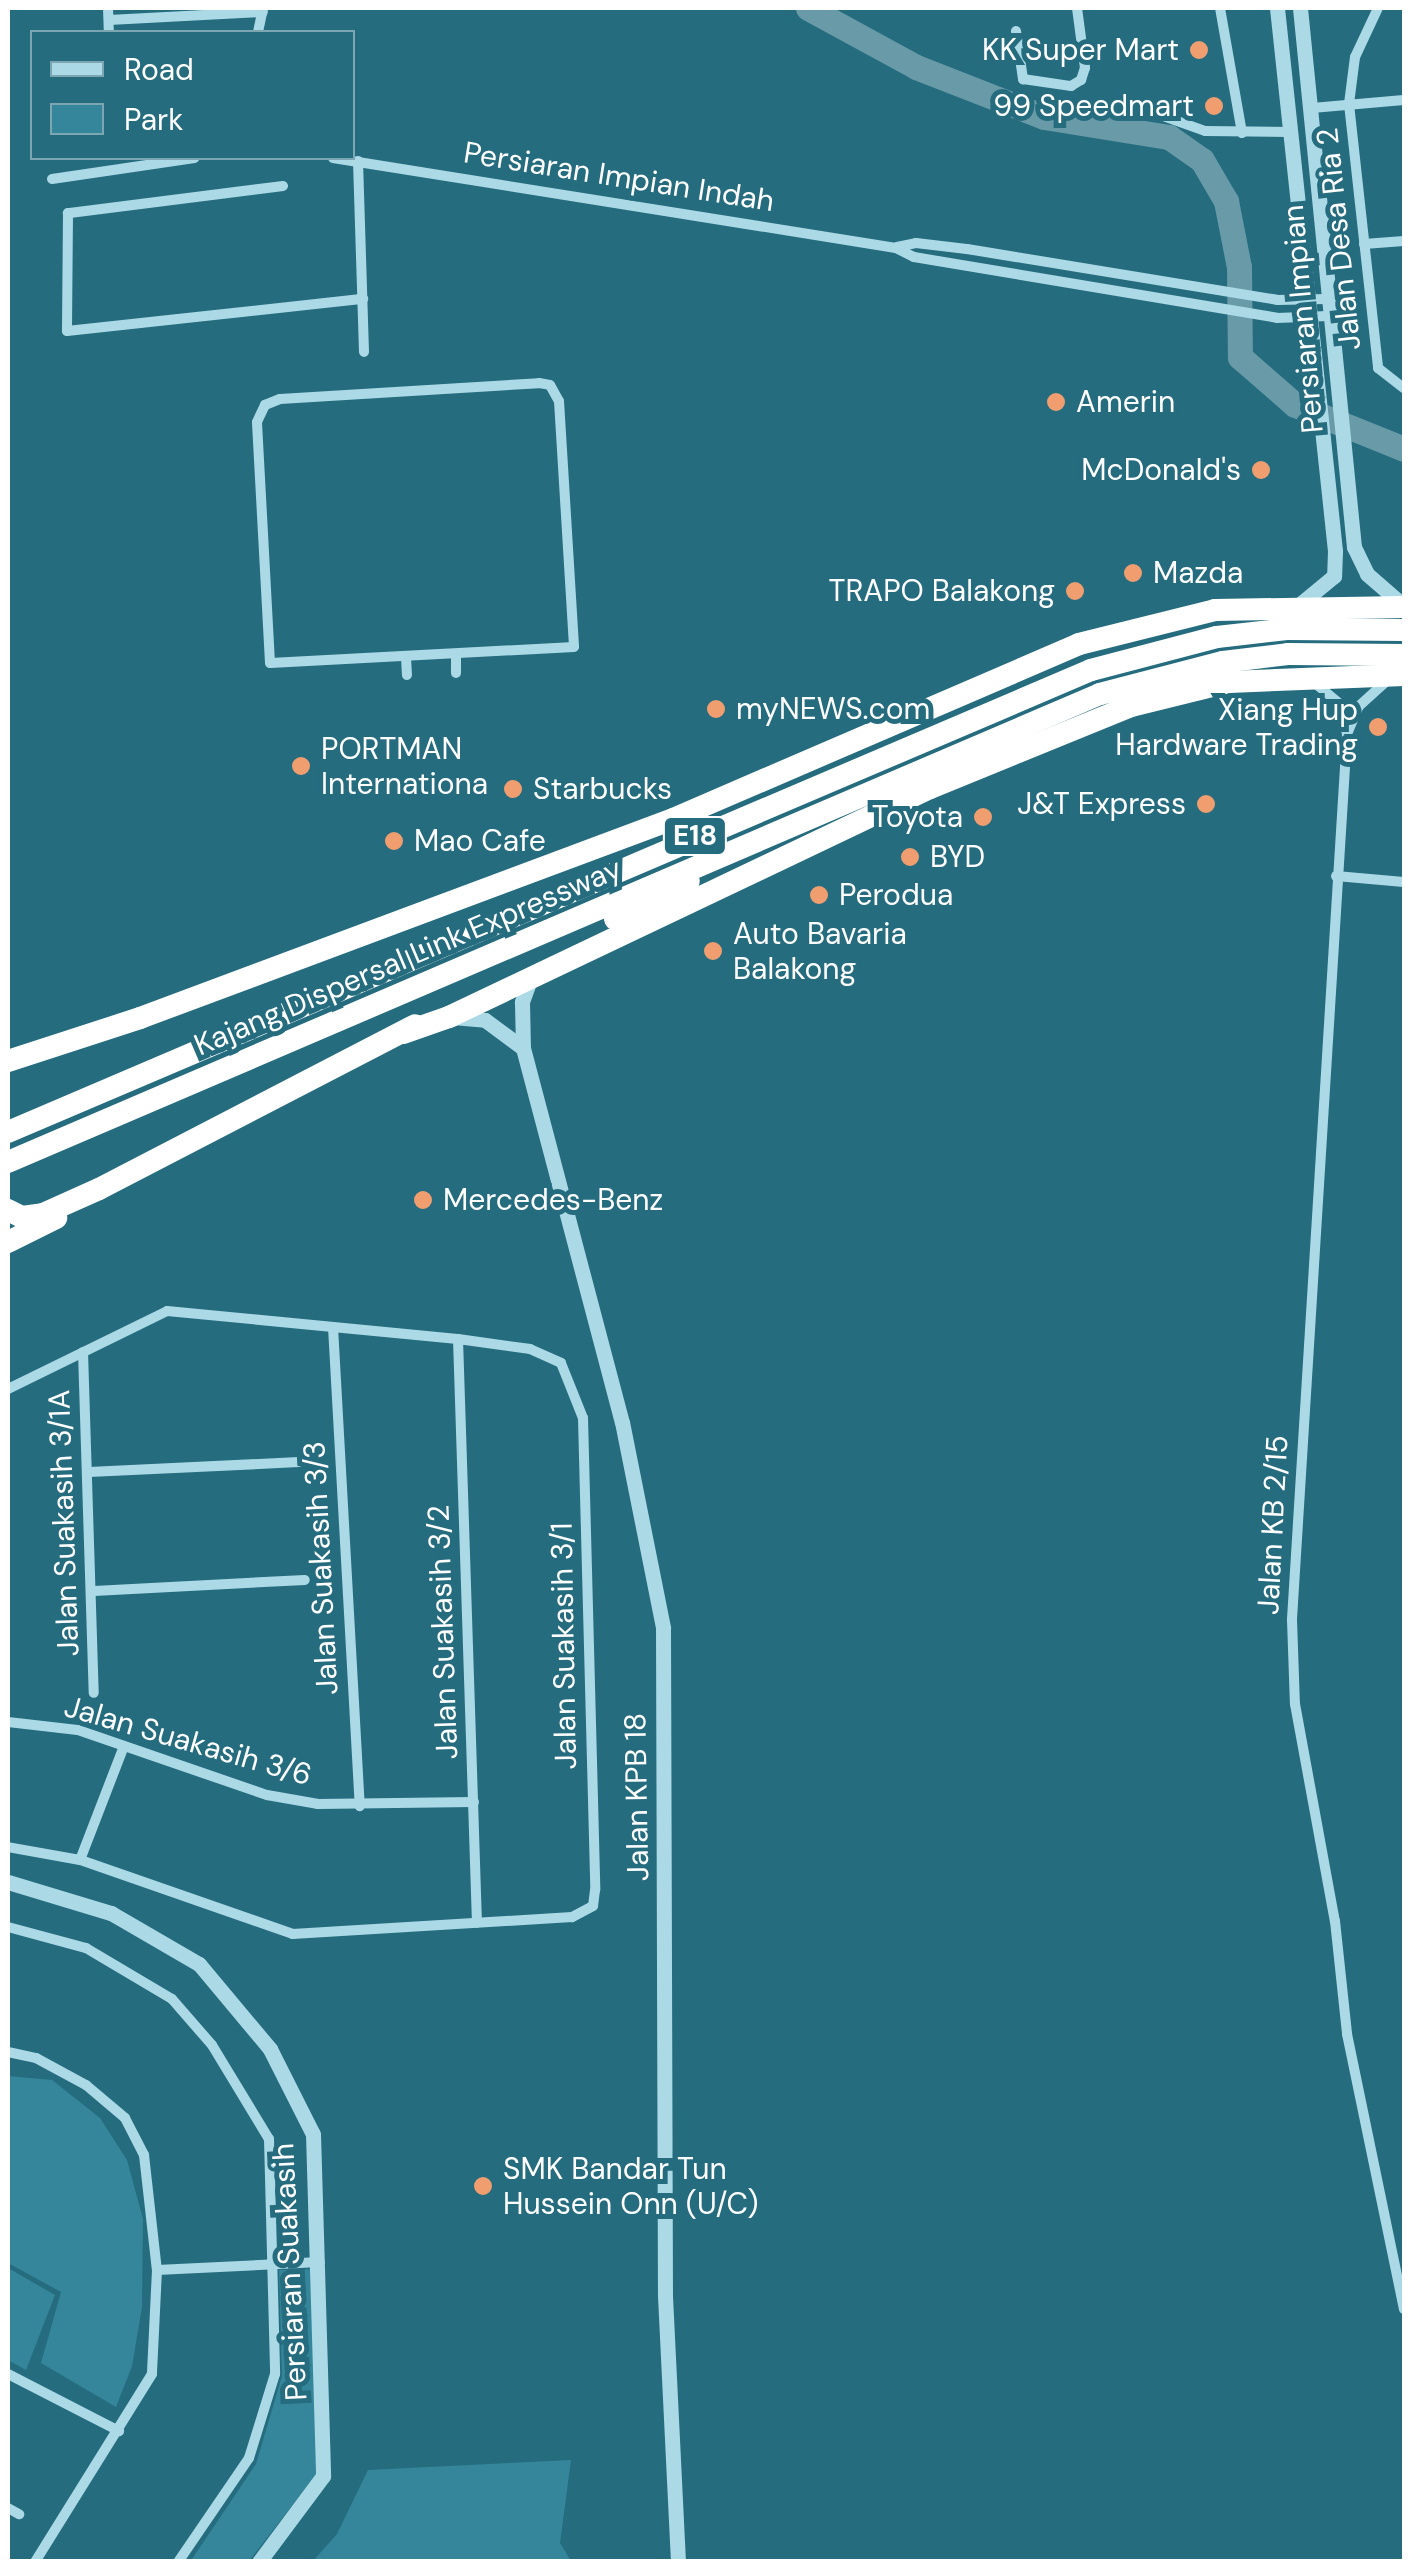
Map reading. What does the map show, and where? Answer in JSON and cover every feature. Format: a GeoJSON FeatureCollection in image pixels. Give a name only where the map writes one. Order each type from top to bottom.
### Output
{"type":"FeatureCollection","features":[{"type":"Feature","properties":{"kind":"highway"},"geometry":{"type":"LineString","coordinates":[[8,1061],[673,819],[1080,644],[1215,610],[1300,604],[1404,606]]}},
{"type":"Feature","properties":{"kind":"highway","name":"Kajang Dispersal Link Expressway"},"geometry":{"type":"LineString","coordinates":[[8,1132],[1090,670],[1217,637],[1287,628],[1404,630]]}},
{"type":"Feature","properties":{"kind":"highway","name":"Kajang Dispersal Link Expressway"},"geometry":{"type":"LineString","coordinates":[[8,1162],[707,859],[1100,694],[1163,675],[1288,654],[1402,668]]}},
{"type":"Feature","properties":{"kind":"highway"},"geometry":{"type":"LineString","coordinates":[[403,1033],[449,1017],[1035,742],[1170,694],[1299,675],[1402,668]]}},
{"type":"Feature","properties":{"kind":"highway"},"geometry":{"type":"LineString","coordinates":[[8,1242],[403,1033],[442,1006],[677,888],[707,859]]}},
{"type":"Feature","properties":{"kind":"highway"},"geometry":{"type":"LineString","coordinates":[[8,1072],[74,1039]]}},
{"type":"Feature","properties":{"kind":"highway"},"geometry":{"type":"LineString","coordinates":[[8,1210],[22,1217],[43,1214],[155,1162]]}},
{"type":"Feature","properties":{"kind":"street"},"geometry":{"type":"LineString","coordinates":[[108,8],[109,26],[263,10]]}},
{"type":"Feature","properties":{"kind":"street"},"geometry":{"type":"LineString","coordinates":[[1016,32],[1023,80],[1071,86],[1082,80],[1084,68],[1077,8]]}},
{"type":"Feature","properties":{"kind":"street"},"geometry":{"type":"LineString","coordinates":[[1220,8],[1242,133]]}},
{"type":"Feature","properties":{"kind":"street","name":"Persiaran Impian"},"geometry":{"type":"LineString","coordinates":[[1276,8],[1285,61],[1334,576],[1300,604]]}},
{"type":"Feature","properties":{"kind":"street","name":"Persiaran Impian"},"geometry":{"type":"LineString","coordinates":[[1300,8],[1333,375],[1354,548],[1367,574],[1404,606]]}},
{"type":"Feature","properties":{"kind":"street","name":"Jalan Desa Ria 2"},"geometry":{"type":"LineString","coordinates":[[1378,8],[1355,57],[1349,104],[1378,368],[1402,387]]}},
{"type":"Feature","properties":{"kind":"street"},"geometry":{"type":"LineString","coordinates":[[1285,61],[1297,92],[1312,108]]}},
{"type":"Feature","properties":{"kind":"street"},"geometry":{"type":"LineString","coordinates":[[1312,108],[1404,100]]}},
{"type":"Feature","properties":{"kind":"street"},"geometry":{"type":"LineString","coordinates":[[1294,155],[1296,135],[1312,108]]}},
{"type":"Feature","properties":{"kind":"street"},"geometry":{"type":"LineString","coordinates":[[1152,112],[1206,131],[1292,132]]}},
{"type":"Feature","properties":{"kind":"street"},"geometry":{"type":"LineString","coordinates":[[52,178],[180,160]]}},
{"type":"Feature","properties":{"kind":"street","name":"Persiaran Impian Indah"},"geometry":{"type":"LineString","coordinates":[[350,160],[896,248],[914,256],[1278,318],[1328,316]]}},
{"type":"Feature","properties":{"kind":"street"},"geometry":{"type":"LineString","coordinates":[[358,161],[364,352]]}},
{"type":"Feature","properties":{"kind":"street"},"geometry":{"type":"LineString","coordinates":[[283,186],[79,207],[65,223],[67,332],[363,300]]}},
{"type":"Feature","properties":{"kind":"street"},"geometry":{"type":"LineString","coordinates":[[1364,244],[1404,241]]}},
{"type":"Feature","properties":{"kind":"street","name":"Persiaran Impian Indah"},"geometry":{"type":"LineString","coordinates":[[896,248],[916,243],[967,249],[1277,300],[1326,298]]}},
{"type":"Feature","properties":{"kind":"street"},"geometry":{"type":"LineString","coordinates":[[539,383],[550,386],[559,401],[574,648],[456,655],[270,663],[257,422],[265,405],[280,399],[539,383]]}},
{"type":"Feature","properties":{"kind":"street"},"geometry":{"type":"LineString","coordinates":[[456,655],[456,674]]}},
{"type":"Feature","properties":{"kind":"street"},"geometry":{"type":"LineString","coordinates":[[406,657],[407,675]]}},
{"type":"Feature","properties":{"kind":"street","name":"Jalan KB 2/15"},"geometry":{"type":"LineString","coordinates":[[1402,668],[1359,706],[1346,735],[1292,1620],[1294,1691],[1335,1921],[1348,2034],[1404,2308]]}},
{"type":"Feature","properties":{"kind":"street"},"geometry":{"type":"LineString","coordinates":[[1299,675],[1340,704],[1346,735]]}},
{"type":"Feature","properties":{"kind":"street"},"geometry":{"type":"LineString","coordinates":[[1336,876],[1404,882]]}},
{"type":"Feature","properties":{"kind":"street","name":"Jalan KPB 18"},"geometry":{"type":"LineString","coordinates":[[532,977],[522,1002],[523,1048],[657,1576],[666,1833],[665,2296],[678,2562]]}},
{"type":"Feature","properties":{"kind":"street"},"geometry":{"type":"LineString","coordinates":[[449,1017],[485,1020],[523,1048]]}},
{"type":"Feature","properties":{"kind":"street","name":"Jalan Suakasih 3/1"},"geometry":{"type":"LineString","coordinates":[[8,1389],[167,1312],[458,1339],[547,1354],[571,1379],[583,1418],[593,1906],[572,1917],[293,1934],[80,1860],[8,1847]]}},
{"type":"Feature","properties":{"kind":"street","name":"Jalan Suakasih 3/3"},"geometry":{"type":"LineString","coordinates":[[333,1326],[360,1806]]}},
{"type":"Feature","properties":{"kind":"street","name":"Jalan Suakasih 3/2"},"geometry":{"type":"LineString","coordinates":[[458,1339],[478,1922]]}},
{"type":"Feature","properties":{"kind":"street","name":"Jalan Suakasih 3/1A"},"geometry":{"type":"LineString","coordinates":[[82,1352],[94,1591],[94,1693]]}},
{"type":"Feature","properties":{"kind":"street"},"geometry":{"type":"LineString","coordinates":[[89,1472],[299,1462]]}},
{"type":"Feature","properties":{"kind":"street"},"geometry":{"type":"LineString","coordinates":[[94,1591],[305,1580]]}},
{"type":"Feature","properties":{"kind":"street","name":"Jalan Suakasih 3/6"},"geometry":{"type":"LineString","coordinates":[[8,1722],[78,1730],[266,1795],[360,1806],[474,1802]]}},
{"type":"Feature","properties":{"kind":"street"},"geometry":{"type":"LineString","coordinates":[[80,1860],[124,1746]]}},
{"type":"Feature","properties":{"kind":"street","name":"Persiaran Suakasih"},"geometry":{"type":"LineString","coordinates":[[8,1882],[56,1892],[166,1940],[233,1999],[289,2077],[313,2134],[321,2262],[324,2476],[258,2562]]}},
{"type":"Feature","properties":{"kind":"street"},"geometry":{"type":"LineString","coordinates":[[8,1927],[86,1948],[172,1999],[212,2045],[269,2139],[275,2374],[249,2458],[178,2562]]}},
{"type":"Feature","properties":{"kind":"street"},"geometry":{"type":"LineString","coordinates":[[8,2052],[36,2058],[86,2085],[125,2118],[144,2156],[156,2270],[152,2374],[34,2562]]}},
{"type":"Feature","properties":{"kind":"street"},"geometry":{"type":"LineString","coordinates":[[156,2270],[321,2262]]}},
{"type":"Feature","properties":{"kind":"street"},"geometry":{"type":"LineString","coordinates":[[8,2374],[119,2432]]}},
{"type":"Feature","properties":{"kind":"street"},"geometry":{"type":"LineString","coordinates":[[8,2508],[19,2514]]}},
{"type":"Feature","properties":{"kind":"green space"},"geometry":{"type":"Polygon","coordinates":[[[8,2076],[52,2080],[100,2118],[127,2160],[143,2219],[142,2307],[132,2366],[116,2407],[41,2363],[61,2292],[8,2263],[8,2076]]]}},
{"type":"Feature","properties":{"kind":"green space"},"geometry":{"type":"Polygon","coordinates":[[[8,2268],[55,2295],[26,2370],[8,2360],[8,2268]]]}},
{"type":"Feature","properties":{"kind":"green space"},"geometry":{"type":"Polygon","coordinates":[[[314,2269],[317,2474],[249,2561],[190,2562],[256,2464],[282,2376],[279,2270],[314,2269]]]}},
{"type":"Feature","properties":{"kind":"green space"},"geometry":{"type":"Polygon","coordinates":[[[571,2460],[560,2543],[571,2561],[313,2561],[337,2534],[368,2470],[571,2460]]]}},
{"type":"Feature","properties":{"kind":"waterway"},"geometry":{"type":"LineString","coordinates":[[808,8],[916,67],[1044,117],[1169,137],[1202,160],[1226,201],[1239,267],[1240,357],[1295,405],[1404,449]]}},
{"type":"Feature","properties":{"kind":"place","name":"KK Super Mart"},"geometry":{"type":"Point","coordinates":[1199,50]}},
{"type":"Feature","properties":{"kind":"place","name":"99 Speedmart"},"geometry":{"type":"Point","coordinates":[1214,106]}},
{"type":"Feature","properties":{"kind":"place","name":"Amerin"},"geometry":{"type":"Point","coordinates":[1056,402]}},
{"type":"Feature","properties":{"kind":"place","name":"McDonald's"},"geometry":{"type":"Point","coordinates":[1261,470]}},
{"type":"Feature","properties":{"kind":"place","name":"Mazda"},"geometry":{"type":"Point","coordinates":[1133,573]}},
{"type":"Feature","properties":{"kind":"place","name":"TRAPO Balakong"},"geometry":{"type":"Point","coordinates":[1075,591]}},
{"type":"Feature","properties":{"kind":"place","name":"myNEWS.com"},"geometry":{"type":"Point","coordinates":[716,709]}},
{"type":"Feature","properties":{"kind":"place","name":"Xiang Hup Hardware Trading"},"geometry":{"type":"Point","coordinates":[1378,727]}},
{"type":"Feature","properties":{"kind":"place","name":"PORTMAN Internationa"},"geometry":{"type":"Point","coordinates":[301,766]}},
{"type":"Feature","properties":{"kind":"place","name":"Starbucks"},"geometry":{"type":"Point","coordinates":[513,789]}},
{"type":"Feature","properties":{"kind":"place","name":"J&T Express"},"geometry":{"type":"Point","coordinates":[1206,804]}},
{"type":"Feature","properties":{"kind":"place","name":"Toyota"},"geometry":{"type":"Point","coordinates":[983,817]}},
{"type":"Feature","properties":{"kind":"place","name":"Mao Cafe"},"geometry":{"type":"Point","coordinates":[394,841]}},
{"type":"Feature","properties":{"kind":"place","name":"BYD"},"geometry":{"type":"Point","coordinates":[910,857]}},
{"type":"Feature","properties":{"kind":"place","name":"Perodua"},"geometry":{"type":"Point","coordinates":[819,895]}},
{"type":"Feature","properties":{"kind":"place","name":"Auto Bavaria Balakong"},"geometry":{"type":"Point","coordinates":[713,951]}},
{"type":"Feature","properties":{"kind":"place","name":"Mercedes-Benz"},"geometry":{"type":"Point","coordinates":[423,1200]}},
{"type":"Feature","properties":{"kind":"place","name":"SMK Bandar Tun Hussein Onn (U/C)"},"geometry":{"type":"Point","coordinates":[483,2186]}}]}
